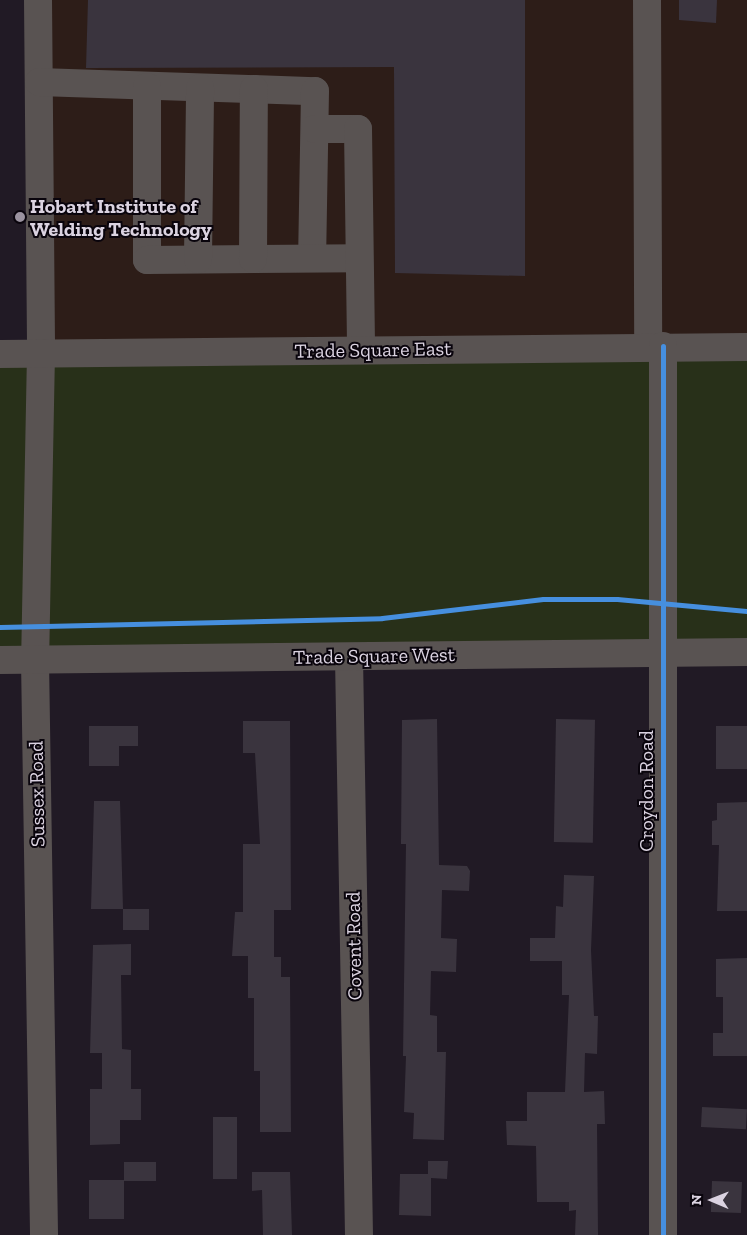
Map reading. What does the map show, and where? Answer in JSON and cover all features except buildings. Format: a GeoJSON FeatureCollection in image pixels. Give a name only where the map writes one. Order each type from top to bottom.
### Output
{"type":"FeatureCollection","features":[{"type":"Feature","properties":{"kind":"street","name":"Sussex Road"},"geometry":{"type":"LineString","coordinates":[[38,0],[41,353],[35,660],[44,1235]]}},
{"type":"Feature","properties":{"kind":"street","name":"Croydon Road"},"geometry":{"type":"LineString","coordinates":[[647,0],[656,347],[660,650],[663,1235]]}},
{"type":"Feature","properties":{"kind":"street"},"geometry":{"type":"LineString","coordinates":[[39,82],[315,91],[312,258]]}},
{"type":"Feature","properties":{"kind":"street"},"geometry":{"type":"LineString","coordinates":[[147,87],[147,260],[359,258]]}},
{"type":"Feature","properties":{"kind":"street"},"geometry":{"type":"LineString","coordinates":[[198,259],[200,88]]}},
{"type":"Feature","properties":{"kind":"street"},"geometry":{"type":"LineString","coordinates":[[254,89],[254,259]]}},
{"type":"Feature","properties":{"kind":"street"},"geometry":{"type":"LineString","coordinates":[[315,129],[358,130],[361,350]]}},
{"type":"Feature","properties":{"kind":"street","name":"Trade Square East"},"geometry":{"type":"LineString","coordinates":[[0,354],[747,347]]}},
{"type":"Feature","properties":{"kind":"street","name":"Trade Square West"},"geometry":{"type":"LineString","coordinates":[[0,660],[349,657],[660,650],[747,652]]}},
{"type":"Feature","properties":{"kind":"street","name":"Covent Road"},"geometry":{"type":"LineString","coordinates":[[349,657],[359,1235]]}},
{"type":"Feature","properties":{"kind":"shaded area"},"geometry":{"type":"Polygon","coordinates":[[[38,0],[747,0],[747,353],[38,353],[38,0]]]}},
{"type":"Feature","properties":{"kind":"green space"},"geometry":{"type":"Polygon","coordinates":[[[0,347],[747,347],[747,652],[0,652],[0,347]]]}},
{"type":"Feature","properties":{"kind":"cycle path"},"geometry":{"type":"LineString","coordinates":[[663,346],[663,1235]]}},
{"type":"Feature","properties":{"kind":"cycle path"},"geometry":{"type":"LineString","coordinates":[[0,627],[382,618],[543,599],[617,599],[747,611]]}},
{"type":"Feature","properties":{"kind":"place","name":"Hobart Institute of Welding Technology"},"geometry":{"type":"Point","coordinates":[20,217]}}]}
